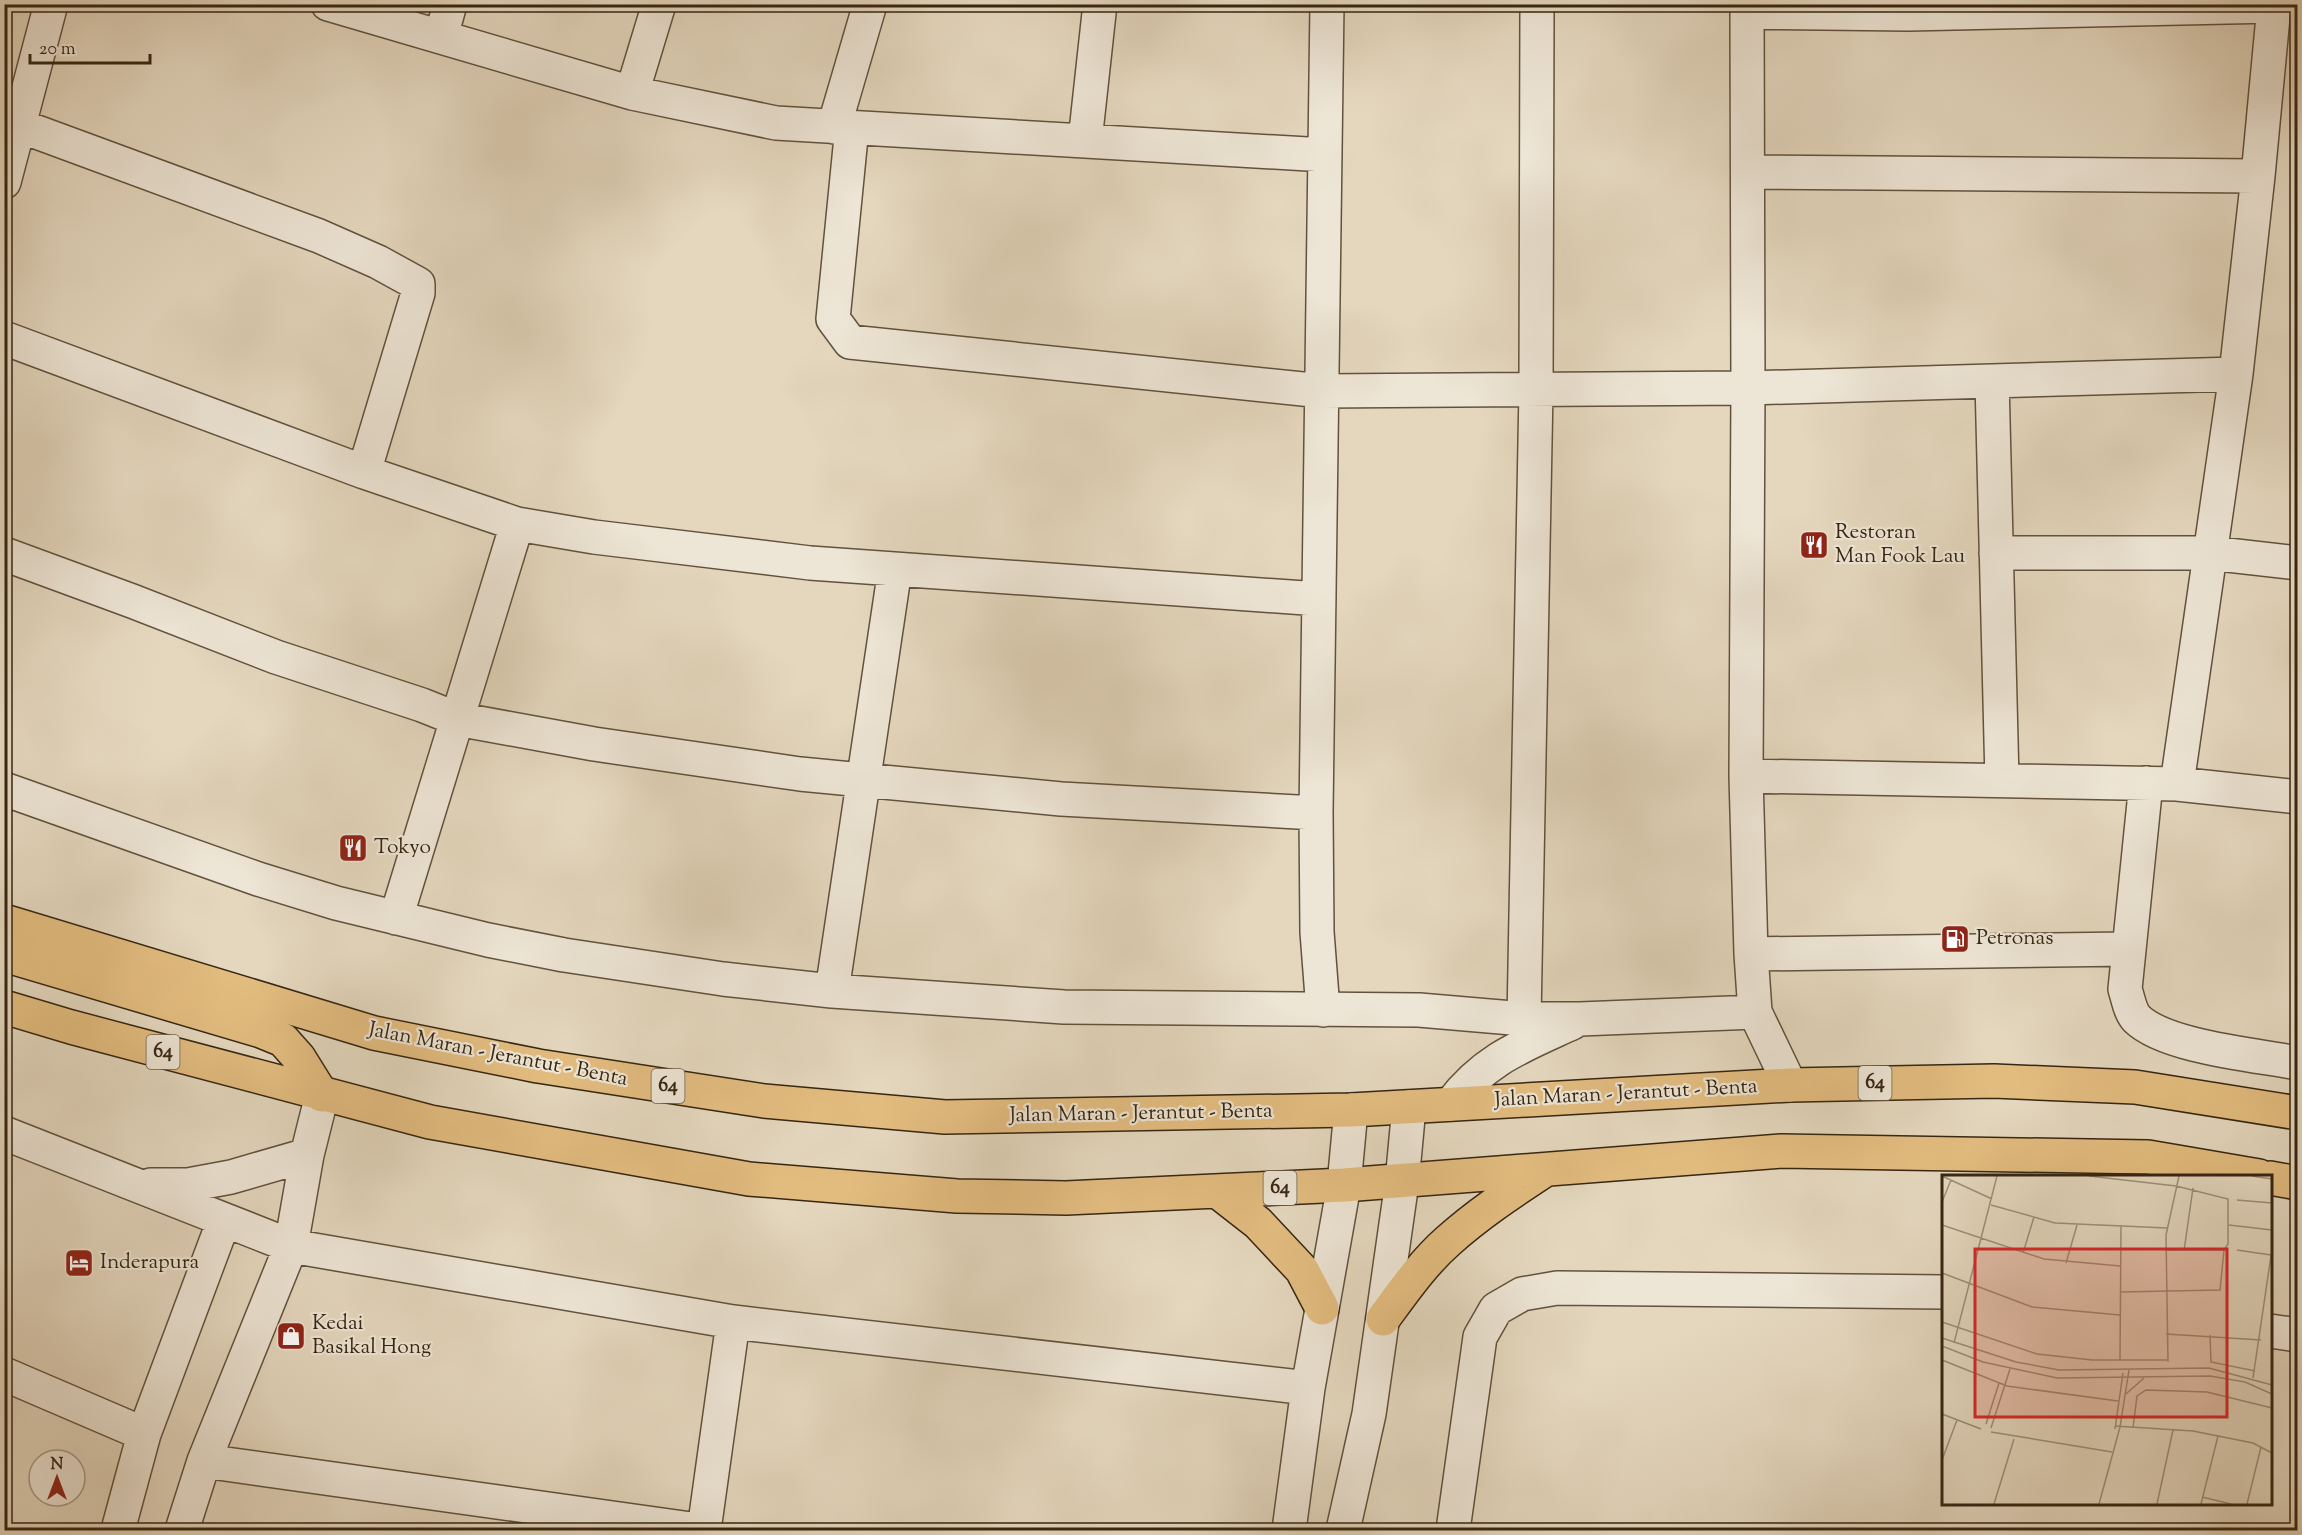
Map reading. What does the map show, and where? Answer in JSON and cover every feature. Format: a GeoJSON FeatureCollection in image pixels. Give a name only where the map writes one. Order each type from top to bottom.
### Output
{"type":"FeatureCollection","features":[{"type":"Feature","properties":{"kind":"main road","name":"Jalan Maran - Jerantut - Benta"},"geometry":{"type":"LineString","coordinates":[[4,921],[374,1033],[538,1066],[764,1101],[945,1117],[1351,1110],[1790,1085],[1994,1081],[2135,1087],[2298,1113]]}},
{"type":"Feature","properties":{"kind":"main road"},"geometry":{"type":"LineString","coordinates":[[4,955],[261,1031],[283,1040],[299,1058],[322,1095]]}},
{"type":"Feature","properties":{"kind":"main road","name":"64"},"geometry":{"type":"LineString","coordinates":[[4,1007],[71,1028],[430,1122],[749,1179],[968,1196],[1066,1198],[1402,1182],[1781,1151],[2148,1157],[2253,1175]]}},
{"type":"Feature","properties":{"kind":"main road"},"geometry":{"type":"LineString","coordinates":[[1383,1319],[1411,1280],[1448,1241],[1500,1200],[1543,1171]]}},
{"type":"Feature","properties":{"kind":"main road"},"geometry":{"type":"LineString","coordinates":[[2272,1178],[2298,1183]]}},
{"type":"Feature","properties":{"kind":"main road"},"geometry":{"type":"LineString","coordinates":[[1217,1191],[1258,1223],[1302,1270],[1322,1308]]}},
{"type":"Feature","properties":{"kind":"street"},"geometry":{"type":"LineString","coordinates":[[4,182],[12,122],[51,4]]}},
{"type":"Feature","properties":{"kind":"street"},"geometry":{"type":"LineString","coordinates":[[328,4],[632,93],[776,123],[1325,155]]}},
{"type":"Feature","properties":{"kind":"street"},"geometry":{"type":"LineString","coordinates":[[441,38],[450,4]]}},
{"type":"Feature","properties":{"kind":"street"},"geometry":{"type":"LineString","coordinates":[[632,93],[659,4]]}},
{"type":"Feature","properties":{"kind":"street"},"geometry":{"type":"LineString","coordinates":[[870,4],[843,127],[833,319],[850,342],[1322,391],[1748,388],[2236,374]]}},
{"type":"Feature","properties":{"kind":"street"},"geometry":{"type":"LineString","coordinates":[[1085,141],[1100,4]]}},
{"type":"Feature","properties":{"kind":"street"},"geometry":{"type":"LineString","coordinates":[[1323,1010],[1317,932],[1316,813],[1327,4]]}},
{"type":"Feature","properties":{"kind":"street"},"geometry":{"type":"LineString","coordinates":[[1524,1019],[1536,390],[1537,4]]}},
{"type":"Feature","properties":{"kind":"street"},"geometry":{"type":"LineString","coordinates":[[1790,1085],[1755,1012],[1751,954],[1746,776],[1747,8],[1910,9],[2275,5],[2236,374],[2210,553],[2129,949],[2125,989],[2135,1017],[2152,1031],[2177,1041],[2298,1063]]}},
{"type":"Feature","properties":{"kind":"street"},"geometry":{"type":"LineString","coordinates":[[12,122],[320,236],[378,262],[418,284],[418,293],[364,472]]}},
{"type":"Feature","properties":{"kind":"street"},"geometry":{"type":"LineString","coordinates":[[1748,172],[2258,176]]}},
{"type":"Feature","properties":{"kind":"street"},"geometry":{"type":"LineString","coordinates":[[4,338],[364,472],[517,524],[594,537],[810,563],[1319,599]]}},
{"type":"Feature","properties":{"kind":"street"},"geometry":{"type":"LineString","coordinates":[[1992,381],[2002,780]]}},
{"type":"Feature","properties":{"kind":"street"},"geometry":{"type":"LineString","coordinates":[[396,918],[517,524]]}},
{"type":"Feature","properties":{"kind":"street"},"geometry":{"type":"LineString","coordinates":[[1996,553],[2210,553],[2298,563]]}},
{"type":"Feature","properties":{"kind":"street"},"geometry":{"type":"LineString","coordinates":[[4,554],[276,657],[457,718],[606,746],[800,774],[1061,799],[1316,813]]}},
{"type":"Feature","properties":{"kind":"street"},"geometry":{"type":"LineString","coordinates":[[832,991],[894,569]]}},
{"type":"Feature","properties":{"kind":"street"},"geometry":{"type":"LineString","coordinates":[[1746,776],[2162,783],[2298,796]]}},
{"type":"Feature","properties":{"kind":"street"},"geometry":{"type":"LineString","coordinates":[[4,789],[258,879],[336,903],[488,940],[564,955],[723,980],[832,991],[1064,1007],[1419,1010],[1524,1019],[1755,1012]]}},
{"type":"Feature","properties":{"kind":"street"},"geometry":{"type":"LineString","coordinates":[[1751,954],[2129,949]]}},
{"type":"Feature","properties":{"kind":"street"},"geometry":{"type":"LineString","coordinates":[[1451,1104],[1467,1083],[1504,1055],[1581,1019]]}},
{"type":"Feature","properties":{"kind":"street"},"geometry":{"type":"LineString","coordinates":[[182,1530],[204,1461],[291,1246],[322,1095]]}},
{"type":"Feature","properties":{"kind":"street"},"geometry":{"type":"LineString","coordinates":[[1343,1530],[1369,1414],[1402,1182],[1409,1107]]}},
{"type":"Feature","properties":{"kind":"street"},"geometry":{"type":"LineString","coordinates":[[1289,1530],[1308,1388],[1344,1185],[1351,1110]]}},
{"type":"Feature","properties":{"kind":"street"},"geometry":{"type":"LineString","coordinates":[[4,1133],[291,1246],[733,1322],[1308,1388]]}},
{"type":"Feature","properties":{"kind":"street"},"geometry":{"type":"LineString","coordinates":[[135,1185],[188,1185],[263,1169],[308,1155]]}},
{"type":"Feature","properties":{"kind":"street"},"geometry":{"type":"LineString","coordinates":[[118,1530],[144,1434],[224,1220]]}},
{"type":"Feature","properties":{"kind":"street"},"geometry":{"type":"LineString","coordinates":[[1453,1530],[1480,1337],[1496,1309],[1522,1294],[1557,1288],[1942,1292]]}},
{"type":"Feature","properties":{"kind":"street"},"geometry":{"type":"LineString","coordinates":[[704,1530],[733,1322]]}},
{"type":"Feature","properties":{"kind":"street"},"geometry":{"type":"LineString","coordinates":[[2272,1331],[2298,1335]]}},
{"type":"Feature","properties":{"kind":"street"},"geometry":{"type":"LineString","coordinates":[[4,1374],[144,1434]]}},
{"type":"Feature","properties":{"kind":"street"},"geometry":{"type":"LineString","coordinates":[[204,1461],[698,1530]]}},
{"type":"Feature","properties":{"kind":"place","name":"Restoran Man Fook Lau"},"geometry":{"type":"Point","coordinates":[1814,545]}},
{"type":"Feature","properties":{"kind":"place","name":"Tokyo"},"geometry":{"type":"Point","coordinates":[353,848]}},
{"type":"Feature","properties":{"kind":"place","name":"Petronas"},"geometry":{"type":"Point","coordinates":[1955,939]}},
{"type":"Feature","properties":{"kind":"place","name":"Inderapura"},"geometry":{"type":"Point","coordinates":[79,1263]}},
{"type":"Feature","properties":{"kind":"place","name":"Kedai Basikal Hong"},"geometry":{"type":"Point","coordinates":[291,1336]}}]}
